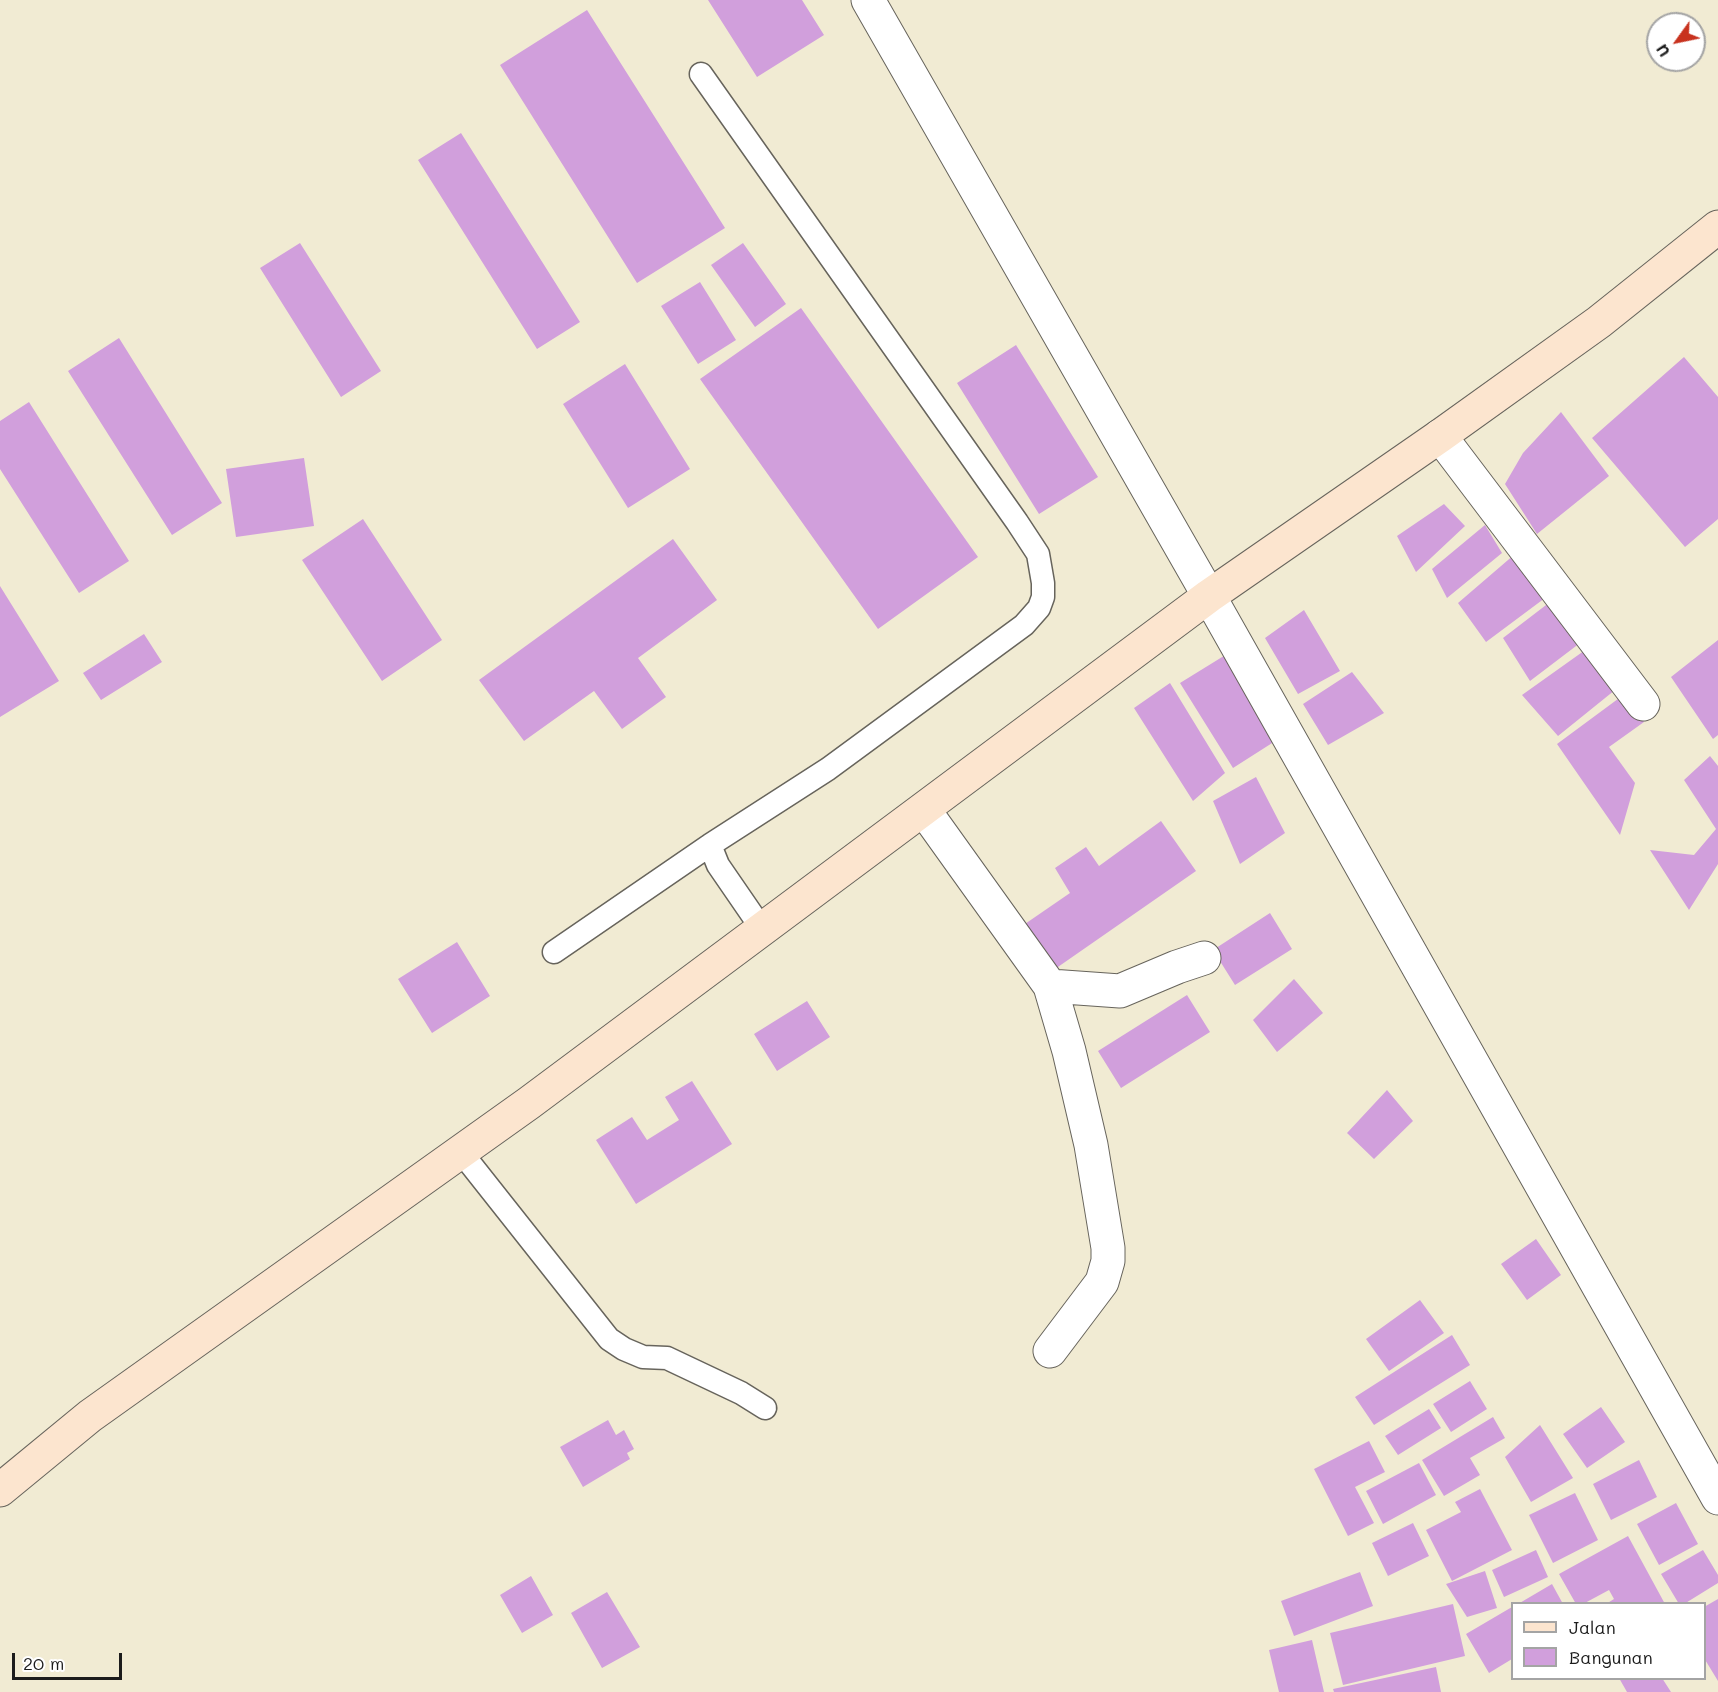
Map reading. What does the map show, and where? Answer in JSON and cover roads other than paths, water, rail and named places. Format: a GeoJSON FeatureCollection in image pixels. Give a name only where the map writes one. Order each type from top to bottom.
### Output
{"type":"FeatureCollection","features":[{"type":"Feature","properties":{"kind":"main road"},"geometry":{"type":"LineString","coordinates":[[0,1490],[90,1416],[461,1152],[1209,596],[1440,436],[1599,322],[1718,227]]}},
{"type":"Feature","properties":{"kind":"street"},"geometry":{"type":"LineString","coordinates":[[868,0],[1209,596],[1718,1498]]}},
{"type":"Feature","properties":{"kind":"street"},"geometry":{"type":"LineString","coordinates":[[1440,436],[1643,704]]}},
{"type":"Feature","properties":{"kind":"street"},"geometry":{"type":"LineString","coordinates":[[924,810],[1050,986],[1069,1051],[1091,1145],[1108,1248],[1108,1261],[1102,1282],[1050,1351]]}},
{"type":"Feature","properties":{"kind":"street"},"geometry":{"type":"LineString","coordinates":[[1050,986],[1120,991],[1204,958]]}},
{"type":"Feature","properties":{"kind":"lane"},"geometry":{"type":"LineString","coordinates":[[554,952],[710,845],[828,769],[1003,642],[1024,625],[1039,608],[1043,597],[1038,554],[701,74]]}},
{"type":"Feature","properties":{"kind":"lane"},"geometry":{"type":"LineString","coordinates":[[710,845],[718,865],[762,928]]}},
{"type":"Feature","properties":{"kind":"lane"},"geometry":{"type":"LineString","coordinates":[[461,1152],[609,1339],[624,1349],[643,1357],[667,1358],[741,1393],[765,1408]]}}]}
